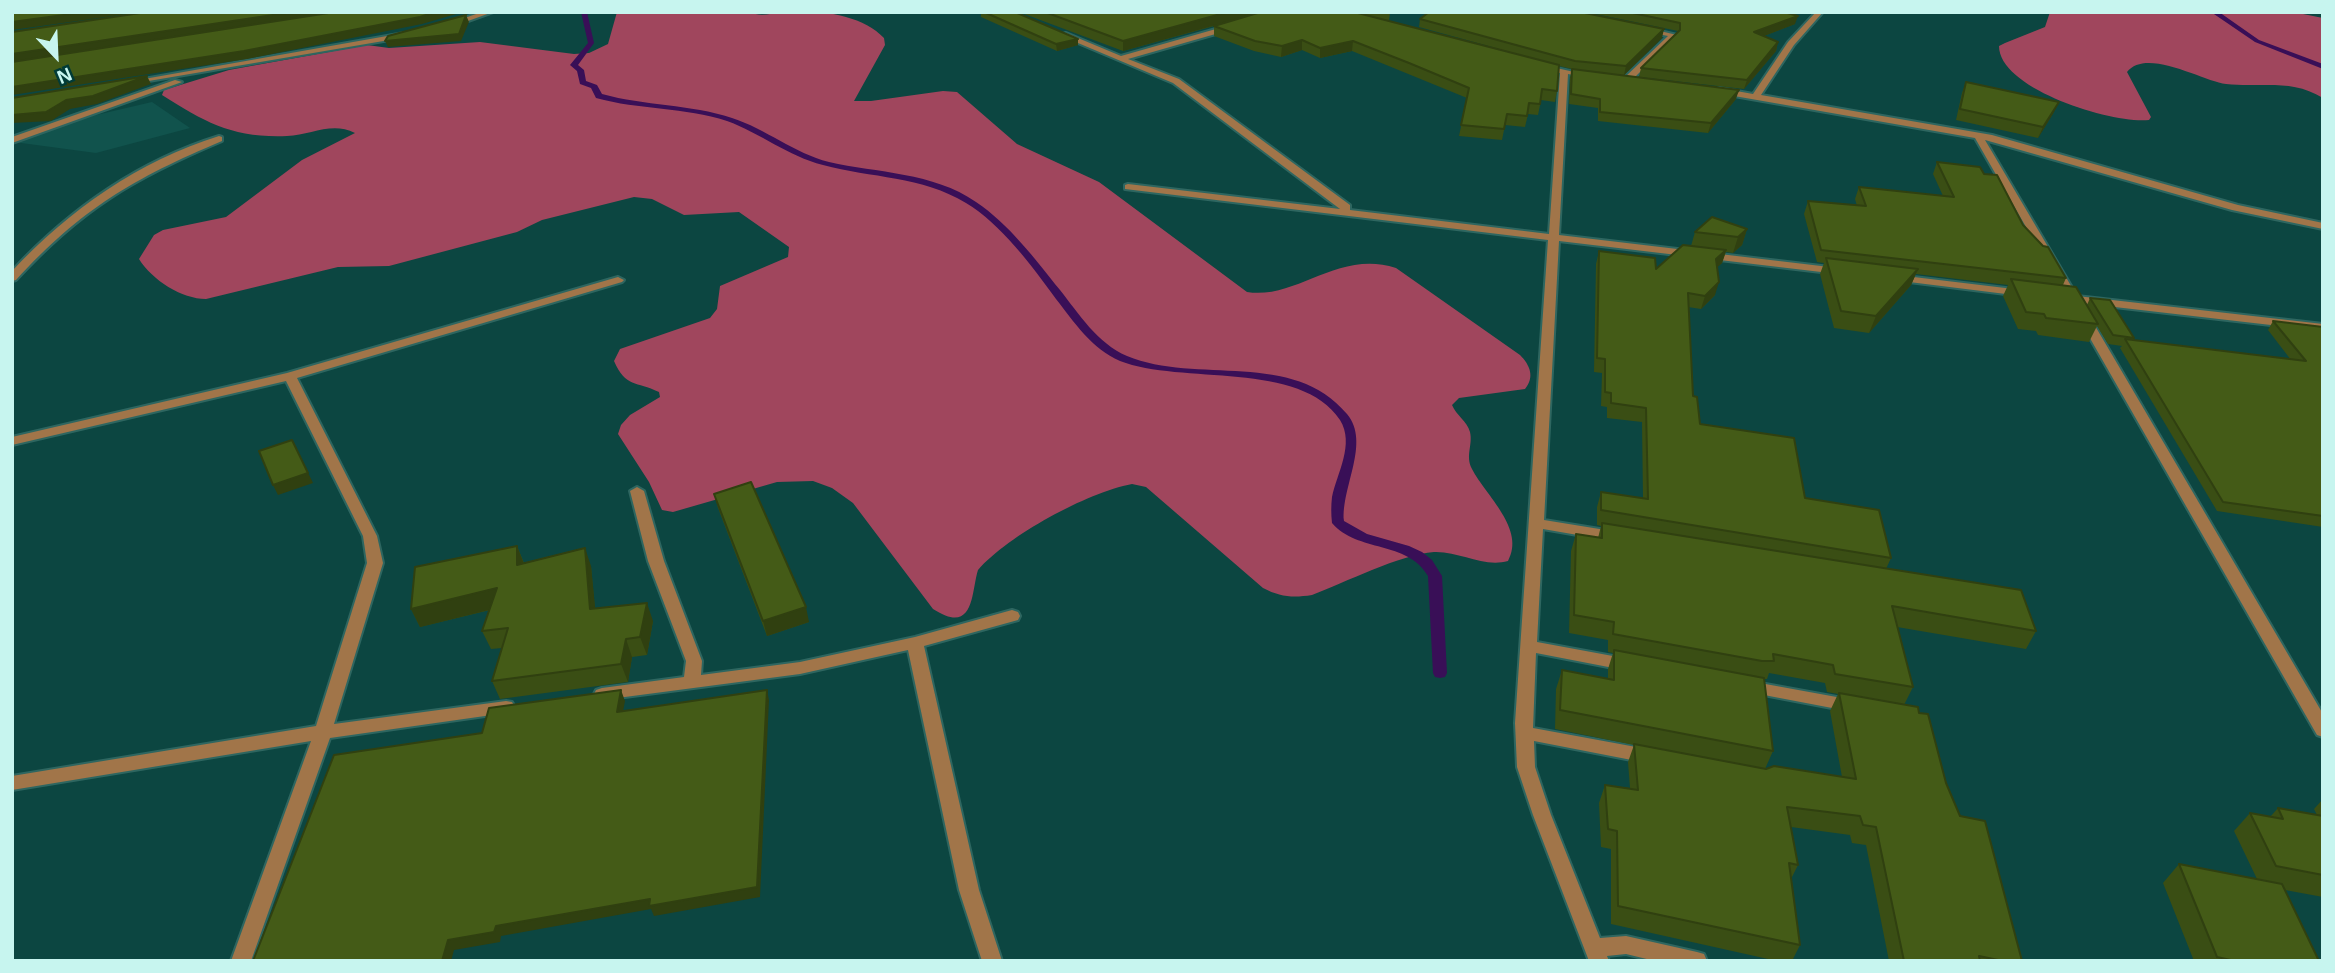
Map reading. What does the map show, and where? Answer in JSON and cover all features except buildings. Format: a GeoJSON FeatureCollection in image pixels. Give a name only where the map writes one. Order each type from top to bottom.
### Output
{"type":"FeatureCollection","features":[{"type":"Feature","properties":{"kind":"street"},"geometry":{"type":"LineString","coordinates":[[438,28],[490,12]]}},
{"type":"Feature","properties":{"kind":"street"},"geometry":{"type":"LineString","coordinates":[[1756,96],[1791,44],[1820,12]]}},
{"type":"Feature","properties":{"kind":"street"},"geometry":{"type":"LineString","coordinates":[[1121,58],[1242,24]]}},
{"type":"Feature","properties":{"kind":"street"},"geometry":{"type":"LineString","coordinates":[[1626,80],[1673,34],[1634,27]]}},
{"type":"Feature","properties":{"kind":"street"},"geometry":{"type":"LineString","coordinates":[[117,85],[413,33]]}},
{"type":"Feature","properties":{"kind":"street"},"geometry":{"type":"LineString","coordinates":[[1059,33],[1176,80],[1346,207],[1344,212]]}},
{"type":"Feature","properties":{"kind":"street"},"geometry":{"type":"LineString","coordinates":[[1536,66],[1605,78]]}},
{"type":"Feature","properties":{"kind":"street"},"geometry":{"type":"LineString","coordinates":[[12,140],[195,77],[196,72]]}},
{"type":"Feature","properties":{"kind":"street"},"geometry":{"type":"LineString","coordinates":[[1564,72],[1529,646],[1526,766],[1542,815],[1596,954],[1626,945],[1697,961]]}},
{"type":"Feature","properties":{"kind":"street"},"geometry":{"type":"LineString","coordinates":[[1615,79],[1638,81]]}},
{"type":"Feature","properties":{"kind":"street"},"geometry":{"type":"LineString","coordinates":[[1713,90],[1978,135],[2224,205],[2323,226]]}},
{"type":"Feature","properties":{"kind":"street"},"geometry":{"type":"LineString","coordinates":[[1978,135],[2066,298],[2323,730]]}},
{"type":"Feature","properties":{"kind":"street"},"geometry":{"type":"LineString","coordinates":[[12,278],[52,234],[84,207],[146,170],[219,139]]}},
{"type":"Feature","properties":{"kind":"street"},"geometry":{"type":"LineString","coordinates":[[1128,187],[1854,273]]}},
{"type":"Feature","properties":{"kind":"street"},"geometry":{"type":"LineString","coordinates":[[1882,276],[2032,294]]}},
{"type":"Feature","properties":{"kind":"street"},"geometry":{"type":"LineString","coordinates":[[12,442],[290,376],[618,279]]}},
{"type":"Feature","properties":{"kind":"street"},"geometry":{"type":"LineString","coordinates":[[2066,298],[2323,328]]}},
{"type":"Feature","properties":{"kind":"street"},"geometry":{"type":"LineString","coordinates":[[242,961],[323,732],[373,578],[374,549],[290,376]]}},
{"type":"Feature","properties":{"kind":"street"},"geometry":{"type":"LineString","coordinates":[[637,491],[656,561],[695,661],[692,682]]}},
{"type":"Feature","properties":{"kind":"street"},"geometry":{"type":"LineString","coordinates":[[1537,523],[1632,539]]}},
{"type":"Feature","properties":{"kind":"street"},"geometry":{"type":"LineString","coordinates":[[582,697],[800,668],[915,643],[1012,616]]}},
{"type":"Feature","properties":{"kind":"street"},"geometry":{"type":"LineString","coordinates":[[915,643],[969,890],[992,961]]}},
{"type":"Feature","properties":{"kind":"street"},"geometry":{"type":"LineString","coordinates":[[1529,646],[1652,669]]}},
{"type":"Feature","properties":{"kind":"street"},"geometry":{"type":"LineString","coordinates":[[1735,684],[1871,710]]}},
{"type":"Feature","properties":{"kind":"street"},"geometry":{"type":"LineString","coordinates":[[12,783],[323,732],[528,704]]}},
{"type":"Feature","properties":{"kind":"street"},"geometry":{"type":"LineString","coordinates":[[1525,733],[1664,760]]}},
{"type":"Feature","properties":{"kind":"shaded area"},"geometry":{"type":"Polygon","coordinates":[[[807,11],[836,14],[863,23],[884,38],[885,45],[854,101],[943,91],[957,92],[1017,144],[1099,182],[1247,292],[1283,289],[1355,265],[1375,264],[1396,268],[1520,355],[1529,367],[1530,380],[1525,389],[1459,398],[1452,405],[1470,432],[1469,460],[1472,469],[1508,525],[1512,549],[1508,561],[1480,561],[1434,552],[1389,563],[1312,595],[1281,595],[1263,588],[1146,487],[1132,484],[1071,506],[1009,543],[978,570],[969,608],[957,617],[947,616],[933,609],[853,503],[832,488],[813,481],[777,482],[673,512],[662,510],[649,482],[618,434],[621,425],[630,415],[660,397],[659,392],[627,380],[614,361],[620,349],[710,318],[717,309],[720,286],[788,257],[789,247],[739,212],[684,215],[652,199],[634,197],[542,220],[517,232],[389,266],[338,267],[206,299],[187,296],[168,287],[139,259],[154,235],[163,230],[226,217],[302,160],[355,133],[338,128],[287,136],[235,131],[192,114],[162,95],[164,90],[229,70],[367,45],[389,48],[480,42],[574,54],[589,53],[608,44],[617,12],[749,12],[761,15],[807,11]]]}},
{"type":"Feature","properties":{"kind":"shaded area"},"geometry":{"type":"Polygon","coordinates":[[[2050,12],[2293,12],[2323,18],[2323,98],[2287,86],[2226,84],[2161,64],[2147,63],[2136,65],[2127,72],[2151,117],[2149,120],[2132,120],[2085,110],[2037,89],[2017,76],[2004,62],[1999,46],[2045,27],[2050,12]]]}},
{"type":"Feature","properties":{"kind":"shaded area"},"geometry":{"type":"Polygon","coordinates":[[[152,102],[190,128],[96,153],[14,142],[79,119],[152,102]]]}},
{"type":"Feature","properties":{"kind":"waterway"},"geometry":{"type":"LineString","coordinates":[[584,12],[591,43],[574,65],[580,70],[583,82],[594,87],[599,96],[631,104],[696,111],[728,119],[811,159],[899,176],[954,193],[982,210],[1005,232],[1087,331],[1114,354],[1151,366],[1273,378],[1300,386],[1325,398],[1344,417],[1352,442],[1339,496],[1338,523],[1362,537],[1404,549],[1427,563],[1435,576],[1440,673]]}},
{"type":"Feature","properties":{"kind":"waterway"},"geometry":{"type":"LineString","coordinates":[[2214,12],[2257,41],[2323,67]]}}]}
